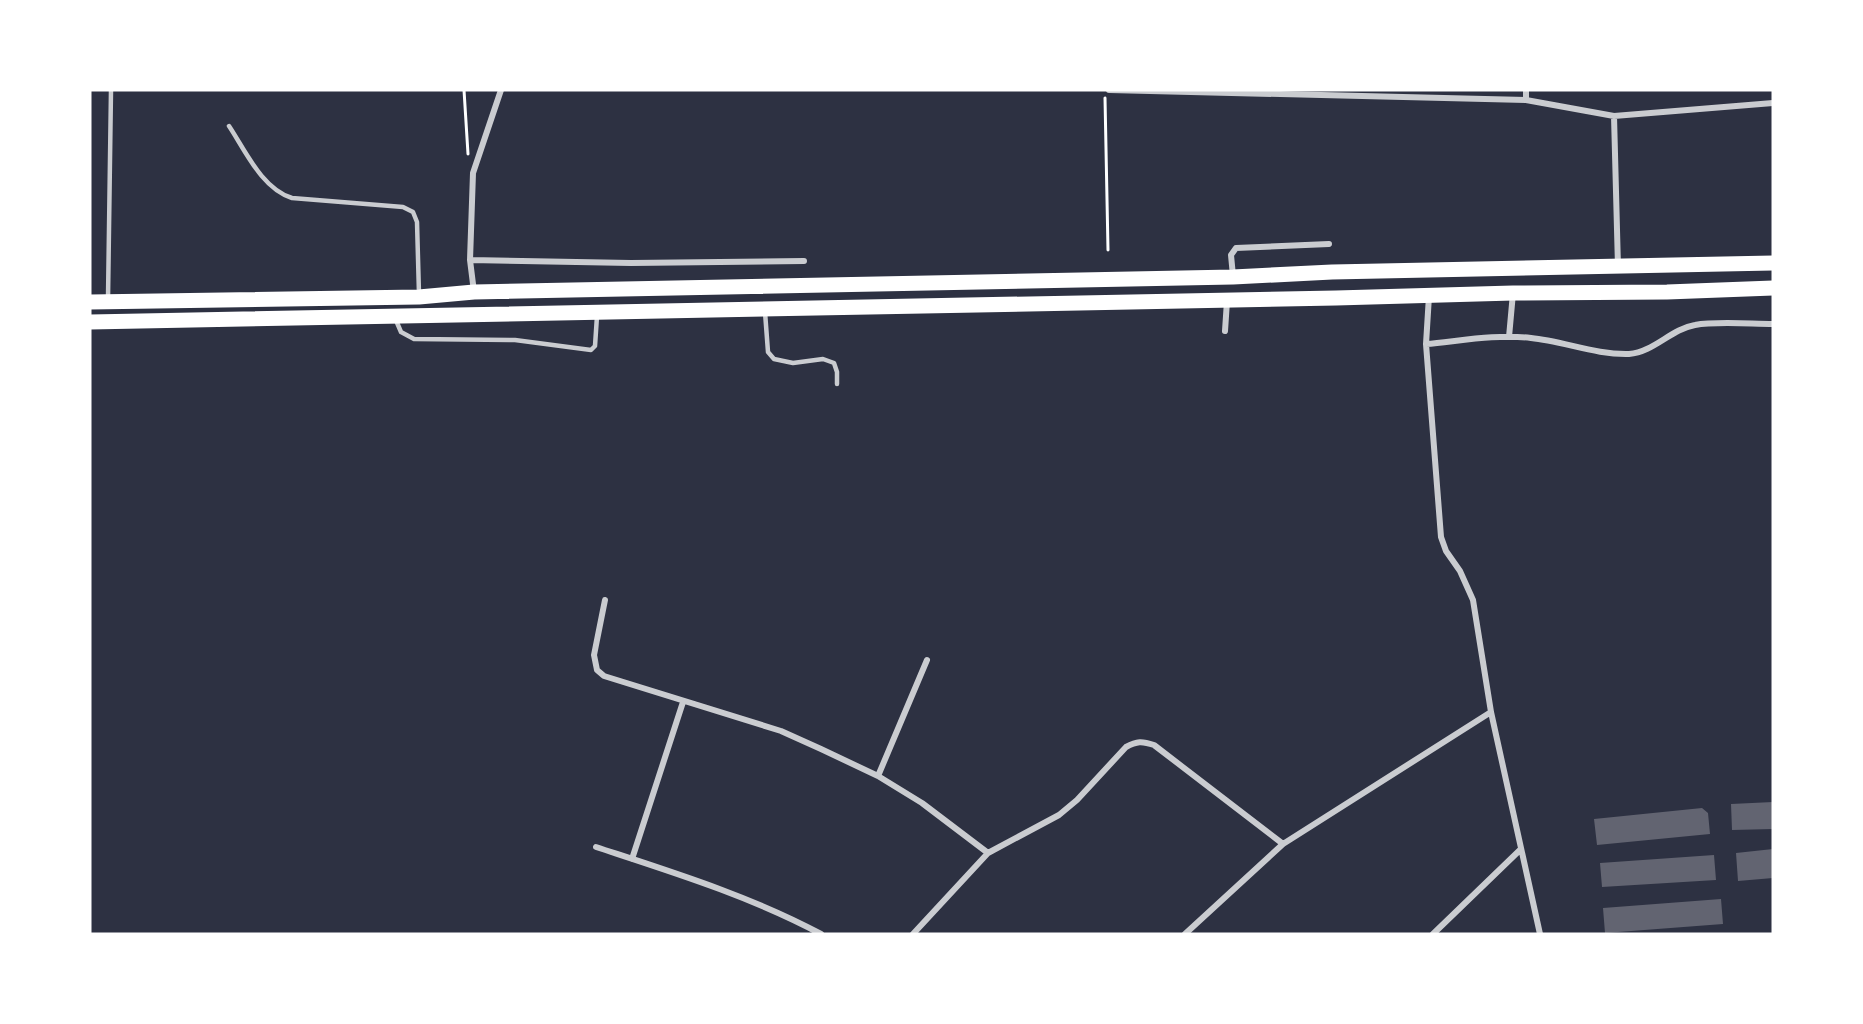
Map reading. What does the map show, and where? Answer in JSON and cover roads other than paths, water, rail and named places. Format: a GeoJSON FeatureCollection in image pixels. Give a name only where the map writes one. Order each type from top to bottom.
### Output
{"type":"FeatureCollection","features":[{"type":"Feature","properties":{"kind":"highway"},"geometry":{"type":"LineString","coordinates":[[90,302],[419,297],[474,292],[1233,277],[1366,271],[1773,263]]}},
{"type":"Feature","properties":{"kind":"highway"},"geometry":{"type":"LineString","coordinates":[[90,322],[1513,293],[1667,292],[1773,288]]}},
{"type":"Feature","properties":{"kind":"street"},"geometry":{"type":"LineString","coordinates":[[474,292],[470,260],[472,173],[501,90]]}},
{"type":"Feature","properties":{"kind":"street"},"geometry":{"type":"LineString","coordinates":[[1109,90],[1526,100],[1614,116],[1773,103]]}},
{"type":"Feature","properties":{"kind":"street"},"geometry":{"type":"LineString","coordinates":[[1526,90],[1526,100]]}},
{"type":"Feature","properties":{"kind":"street"},"geometry":{"type":"LineString","coordinates":[[1614,116],[1618,267]]}},
{"type":"Feature","properties":{"kind":"street"},"geometry":{"type":"LineString","coordinates":[[1233,277],[1231,255],[1236,248],[1329,244]]}},
{"type":"Feature","properties":{"kind":"street"},"geometry":{"type":"LineString","coordinates":[[470,260],[631,263],[804,261]]}},
{"type":"Feature","properties":{"kind":"street"},"geometry":{"type":"LineString","coordinates":[[1509,337],[1513,293]]}},
{"type":"Feature","properties":{"kind":"street"},"geometry":{"type":"LineString","coordinates":[[1429,295],[1426,344],[1441,537],[1446,551],[1460,571],[1473,600],[1491,712],[1540,934]]}},
{"type":"Feature","properties":{"kind":"street"},"geometry":{"type":"LineString","coordinates":[[1225,331],[1227,300]]}},
{"type":"Feature","properties":{"kind":"street"},"geometry":{"type":"LineString","coordinates":[[1426,344],[1509,337],[1531,338],[1618,354],[1633,354],[1647,350],[1674,332],[1696,325],[1773,324]]}},
{"type":"Feature","properties":{"kind":"street"},"geometry":{"type":"LineString","coordinates":[[605,600],[594,655],[597,670],[604,676],[781,731],[878,776],[922,803],[988,853]]}},
{"type":"Feature","properties":{"kind":"street"},"geometry":{"type":"LineString","coordinates":[[878,776],[927,660]]}},
{"type":"Feature","properties":{"kind":"street"},"geometry":{"type":"LineString","coordinates":[[632,859],[683,702]]}},
{"type":"Feature","properties":{"kind":"street"},"geometry":{"type":"LineString","coordinates":[[1185,934],[1283,844],[1491,712]]}},
{"type":"Feature","properties":{"kind":"street"},"geometry":{"type":"LineString","coordinates":[[913,934],[988,853],[1059,815],[1077,800],[1126,747],[1135,741],[1154,745],[1283,844]]}},
{"type":"Feature","properties":{"kind":"street"},"geometry":{"type":"LineString","coordinates":[[596,847],[724,891],[801,923],[821,934]]}},
{"type":"Feature","properties":{"kind":"street"},"geometry":{"type":"LineString","coordinates":[[1433,934],[1521,849]]}},
{"type":"Feature","properties":{"kind":"lane"},"geometry":{"type":"LineString","coordinates":[[108,302],[111,90]]}},
{"type":"Feature","properties":{"kind":"lane"},"geometry":{"type":"LineString","coordinates":[[229,126],[268,186],[280,195],[292,198],[403,207],[413,212],[417,222],[419,297]]}},
{"type":"Feature","properties":{"kind":"lane"},"geometry":{"type":"LineString","coordinates":[[765,310],[768,352],[774,360],[792,363],[823,359],[834,363],[837,384]]}},
{"type":"Feature","properties":{"kind":"lane"},"geometry":{"type":"LineString","coordinates":[[395,317],[401,332],[414,339],[514,340],[591,350],[595,346],[597,313]]}}]}
